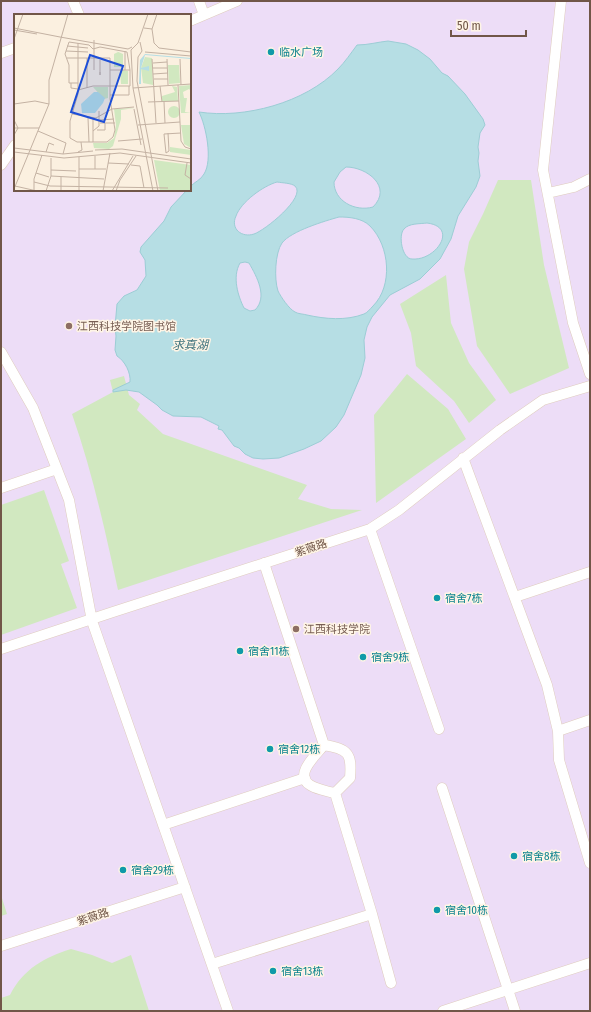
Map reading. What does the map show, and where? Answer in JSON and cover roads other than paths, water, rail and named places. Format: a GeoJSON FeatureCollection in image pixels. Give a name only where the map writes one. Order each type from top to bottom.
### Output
{"type":"FeatureCollection","features":[{"type":"Feature","properties":{"kind":"street"},"geometry":{"type":"LineString","coordinates":[[74,1],[79,14]]}},
{"type":"Feature","properties":{"kind":"street"},"geometry":{"type":"LineString","coordinates":[[199,1],[204,15]]}},
{"type":"Feature","properties":{"kind":"street"},"geometry":{"type":"LineString","coordinates":[[191,21],[237,1]]}},
{"type":"Feature","properties":{"kind":"street"},"geometry":{"type":"LineString","coordinates":[[561,1],[543,170],[573,323],[590,374]]}},
{"type":"Feature","properties":{"kind":"street"},"geometry":{"type":"LineString","coordinates":[[1,53],[14,48]]}},
{"type":"Feature","properties":{"kind":"street"},"geometry":{"type":"LineString","coordinates":[[1,165],[14,146]]}},
{"type":"Feature","properties":{"kind":"street"},"geometry":{"type":"LineString","coordinates":[[548,193],[574,187],[590,179]]}},
{"type":"Feature","properties":{"kind":"street"},"geometry":{"type":"LineString","coordinates":[[1,352],[33,408],[69,500],[92,621],[228,1011]]}},
{"type":"Feature","properties":{"kind":"street","name":"紫薇路"},"geometry":{"type":"LineString","coordinates":[[1,649],[92,618],[370,529],[399,510],[500,430],[543,400],[590,386]]}},
{"type":"Feature","properties":{"kind":"street"},"geometry":{"type":"LineString","coordinates":[[464,458],[547,685],[558,731],[559,760],[587,841],[590,863]]}},
{"type":"Feature","properties":{"kind":"street"},"geometry":{"type":"LineString","coordinates":[[1,488],[57,470]]}},
{"type":"Feature","properties":{"kind":"street"},"geometry":{"type":"LineString","coordinates":[[370,529],[439,729]]}},
{"type":"Feature","properties":{"kind":"street"},"geometry":{"type":"LineString","coordinates":[[264,563],[324,745]]}},
{"type":"Feature","properties":{"kind":"street"},"geometry":{"type":"LineString","coordinates":[[515,597],[590,572]]}},
{"type":"Feature","properties":{"kind":"street"},"geometry":{"type":"LineString","coordinates":[[558,731],[590,720]]}},
{"type":"Feature","properties":{"kind":"street"},"geometry":{"type":"LineString","coordinates":[[324,745],[309,762],[305,769],[305,778],[310,785],[335,793]]}},
{"type":"Feature","properties":{"kind":"street"},"geometry":{"type":"LineString","coordinates":[[324,745],[336,747],[347,753],[351,762],[350,778],[335,793]]}},
{"type":"Feature","properties":{"kind":"street"},"geometry":{"type":"LineString","coordinates":[[163,825],[305,778]]}},
{"type":"Feature","properties":{"kind":"street"},"geometry":{"type":"LineString","coordinates":[[442,788],[515,1011]]}},
{"type":"Feature","properties":{"kind":"street"},"geometry":{"type":"LineString","coordinates":[[335,793],[372,914],[391,983]]}},
{"type":"Feature","properties":{"kind":"street","name":"紫薇路"},"geometry":{"type":"LineString","coordinates":[[1,946],[185,887]]}},
{"type":"Feature","properties":{"kind":"street"},"geometry":{"type":"LineString","coordinates":[[212,964],[372,914]]}},
{"type":"Feature","properties":{"kind":"street"},"geometry":{"type":"LineString","coordinates":[[443,1011],[590,963]]}},
{"type":"Feature","properties":{"kind":"water","name":"求真湖"},"geometry":{"type":"Polygon","coordinates":[[[388,41],[406,44],[418,50],[430,59],[442,73],[448,76],[465,94],[483,119],[485,125],[480,133],[478,147],[480,176],[476,187],[458,216],[451,239],[440,259],[420,279],[390,295],[372,317],[367,327],[364,340],[365,358],[361,375],[344,415],[336,427],[321,441],[304,449],[279,458],[253,458],[234,446],[222,430],[218,429],[219,426],[201,417],[173,416],[162,410],[139,392],[126,390],[113,392],[113,390],[130,382],[130,375],[127,368],[123,361],[117,356],[115,350],[117,304],[124,296],[137,290],[146,276],[145,260],[140,252],[141,247],[164,221],[171,207],[186,191],[191,191],[191,186],[201,178],[207,168],[208,143],[202,118],[199,112],[217,114],[235,113],[273,106],[291,99],[309,91],[324,81],[341,66],[357,45],[388,41]],[[346,167],[340,172],[334,182],[338,195],[347,204],[359,208],[373,207],[378,200],[380,192],[379,186],[375,180],[362,170],[346,167]],[[277,182],[265,187],[253,195],[243,205],[236,216],[235,221],[238,231],[245,235],[259,232],[275,220],[290,205],[295,198],[297,191],[295,186],[277,182]],[[339,217],[293,234],[282,243],[280,247],[276,266],[278,291],[288,306],[298,313],[321,318],[336,319],[350,318],[364,314],[370,310],[384,288],[386,277],[385,255],[377,234],[367,223],[363,221],[339,217]],[[427,223],[415,224],[406,227],[402,232],[401,241],[403,251],[409,258],[421,258],[429,255],[436,250],[440,243],[443,237],[442,231],[437,226],[427,223]],[[240,263],[236,274],[238,292],[244,308],[250,311],[255,310],[261,299],[260,287],[249,263],[240,263]]]}},
{"type":"Feature","properties":{"kind":"place","name":"临水广场"},"geometry":{"type":"Point","coordinates":[271,52]}},
{"type":"Feature","properties":{"kind":"place","name":"江西科技学院图书馆"},"geometry":{"type":"Point","coordinates":[69,326]}},
{"type":"Feature","properties":{"kind":"place","name":"宿舍7栋"},"geometry":{"type":"Point","coordinates":[437,598]}},
{"type":"Feature","properties":{"kind":"place","name":"江西科技学院"},"geometry":{"type":"Point","coordinates":[296,629]}},
{"type":"Feature","properties":{"kind":"place","name":"宿舍11栋"},"geometry":{"type":"Point","coordinates":[240,651]}},
{"type":"Feature","properties":{"kind":"place","name":"宿舍9栋"},"geometry":{"type":"Point","coordinates":[363,657]}},
{"type":"Feature","properties":{"kind":"place","name":"宿舍12栋"},"geometry":{"type":"Point","coordinates":[270,749]}},
{"type":"Feature","properties":{"kind":"place","name":"宿舍8栋"},"geometry":{"type":"Point","coordinates":[514,856]}},
{"type":"Feature","properties":{"kind":"place","name":"宿舍29栋"},"geometry":{"type":"Point","coordinates":[123,870]}},
{"type":"Feature","properties":{"kind":"place","name":"宿舍10栋"},"geometry":{"type":"Point","coordinates":[437,910]}},
{"type":"Feature","properties":{"kind":"place","name":"宿舍13栋"},"geometry":{"type":"Point","coordinates":[273,971]}}]}
